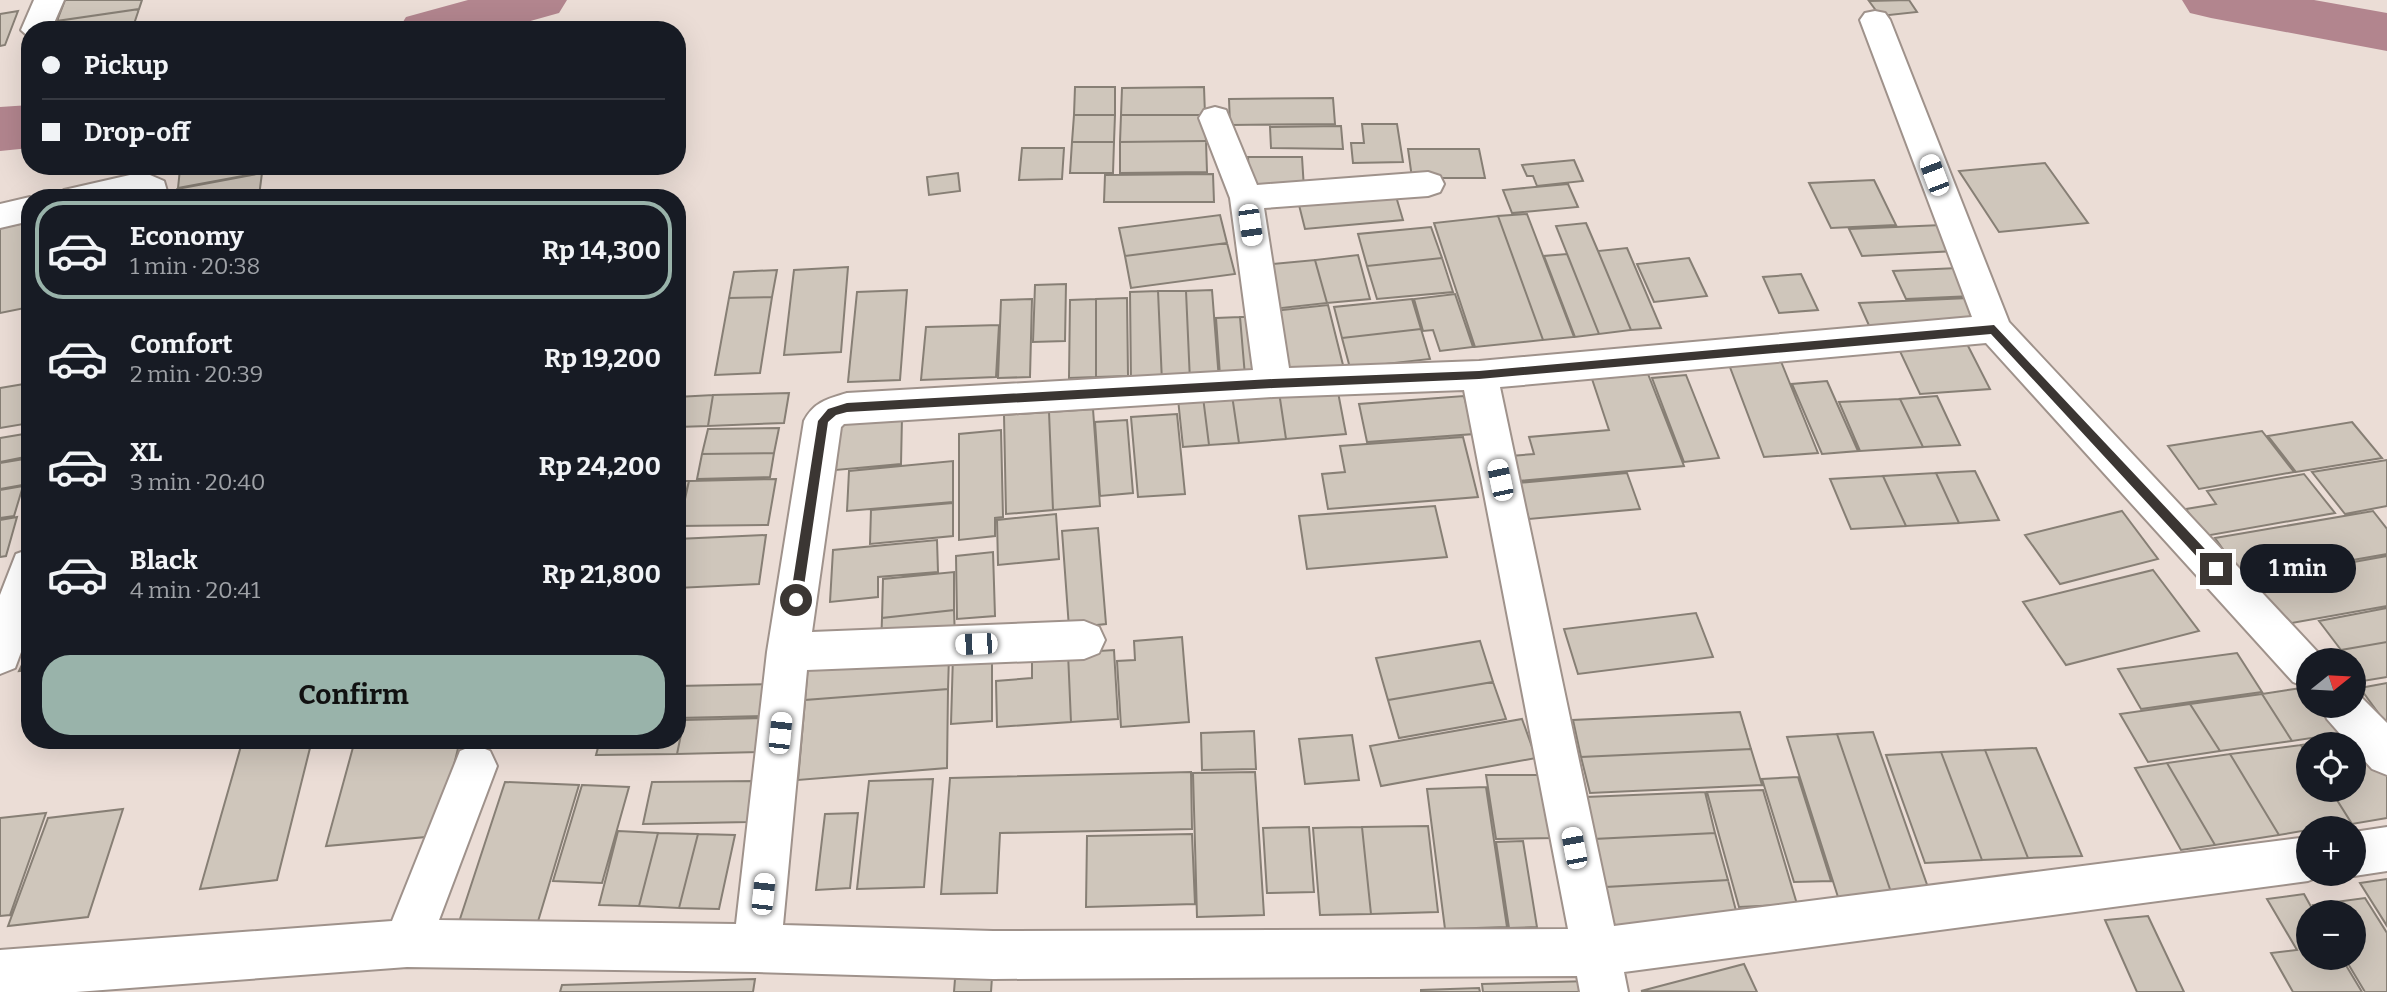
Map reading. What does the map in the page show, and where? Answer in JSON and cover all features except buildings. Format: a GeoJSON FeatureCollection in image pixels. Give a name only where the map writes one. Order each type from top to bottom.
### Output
{"type":"FeatureCollection","features":[{"type":"Feature","properties":{"kind":"street"},"geometry":{"type":"LineString","coordinates":[[40,21],[49,0]]}},
{"type":"Feature","properties":{"kind":"street"},"geometry":{"type":"LineString","coordinates":[[1875,20],[1994,329],[2296,656]]}},
{"type":"Feature","properties":{"kind":"street"},"geometry":{"type":"LineString","coordinates":[[1215,118],[1246,198],[1273,383]]}},
{"type":"Feature","properties":{"kind":"street"},"geometry":{"type":"LineString","coordinates":[[119,189],[143,184],[152,189]]}},
{"type":"Feature","properties":{"kind":"street"},"geometry":{"type":"LineString","coordinates":[[1246,198],[1428,184]]}},
{"type":"Feature","properties":{"kind":"street"},"geometry":{"type":"LineString","coordinates":[[0,216],[21,211]]}},
{"type":"Feature","properties":{"kind":"street"},"geometry":{"type":"LineString","coordinates":[[757,948],[788,652],[823,421],[832,412],[847,408],[1273,383],[1479,375],[1994,329]]}},
{"type":"Feature","properties":{"kind":"street"},"geometry":{"type":"LineString","coordinates":[[1479,375],[1600,972]]}},
{"type":"Feature","properties":{"kind":"street"},"geometry":{"type":"LineString","coordinates":[[0,654],[21,592]]}},
{"type":"Feature","properties":{"kind":"street"},"geometry":{"type":"LineString","coordinates":[[788,652],[1084,640]]}},
{"type":"Feature","properties":{"kind":"street"},"geometry":{"type":"LineString","coordinates":[[2354,718],[2387,754]]}},
{"type":"Feature","properties":{"kind":"street"},"geometry":{"type":"LineString","coordinates":[[407,943],[475,766]]}},
{"type":"Feature","properties":{"kind":"street"},"geometry":{"type":"LineString","coordinates":[[2366,852],[2387,849]]}},
{"type":"Feature","properties":{"kind":"street"},"geometry":{"type":"LineString","coordinates":[[0,974],[407,943],[757,948],[1600,972],[2296,861]]}},
{"type":"Feature","properties":{"kind":"waterway"},"geometry":{"type":"LineString","coordinates":[[460,21],[538,0]]}},
{"type":"Feature","properties":{"kind":"waterway"},"geometry":{"type":"LineString","coordinates":[[2211,0],[2387,32]]}},
{"type":"Feature","properties":{"kind":"waterway"},"geometry":{"type":"LineString","coordinates":[[0,129],[21,127]]}},
{"type":"Feature","properties":{"kind":"route"},"geometry":{"type":"LineString","coordinates":[[796,600],[823,421],[832,412],[847,408],[1273,383],[1479,375],[1994,329],[2216,569]]}}]}
